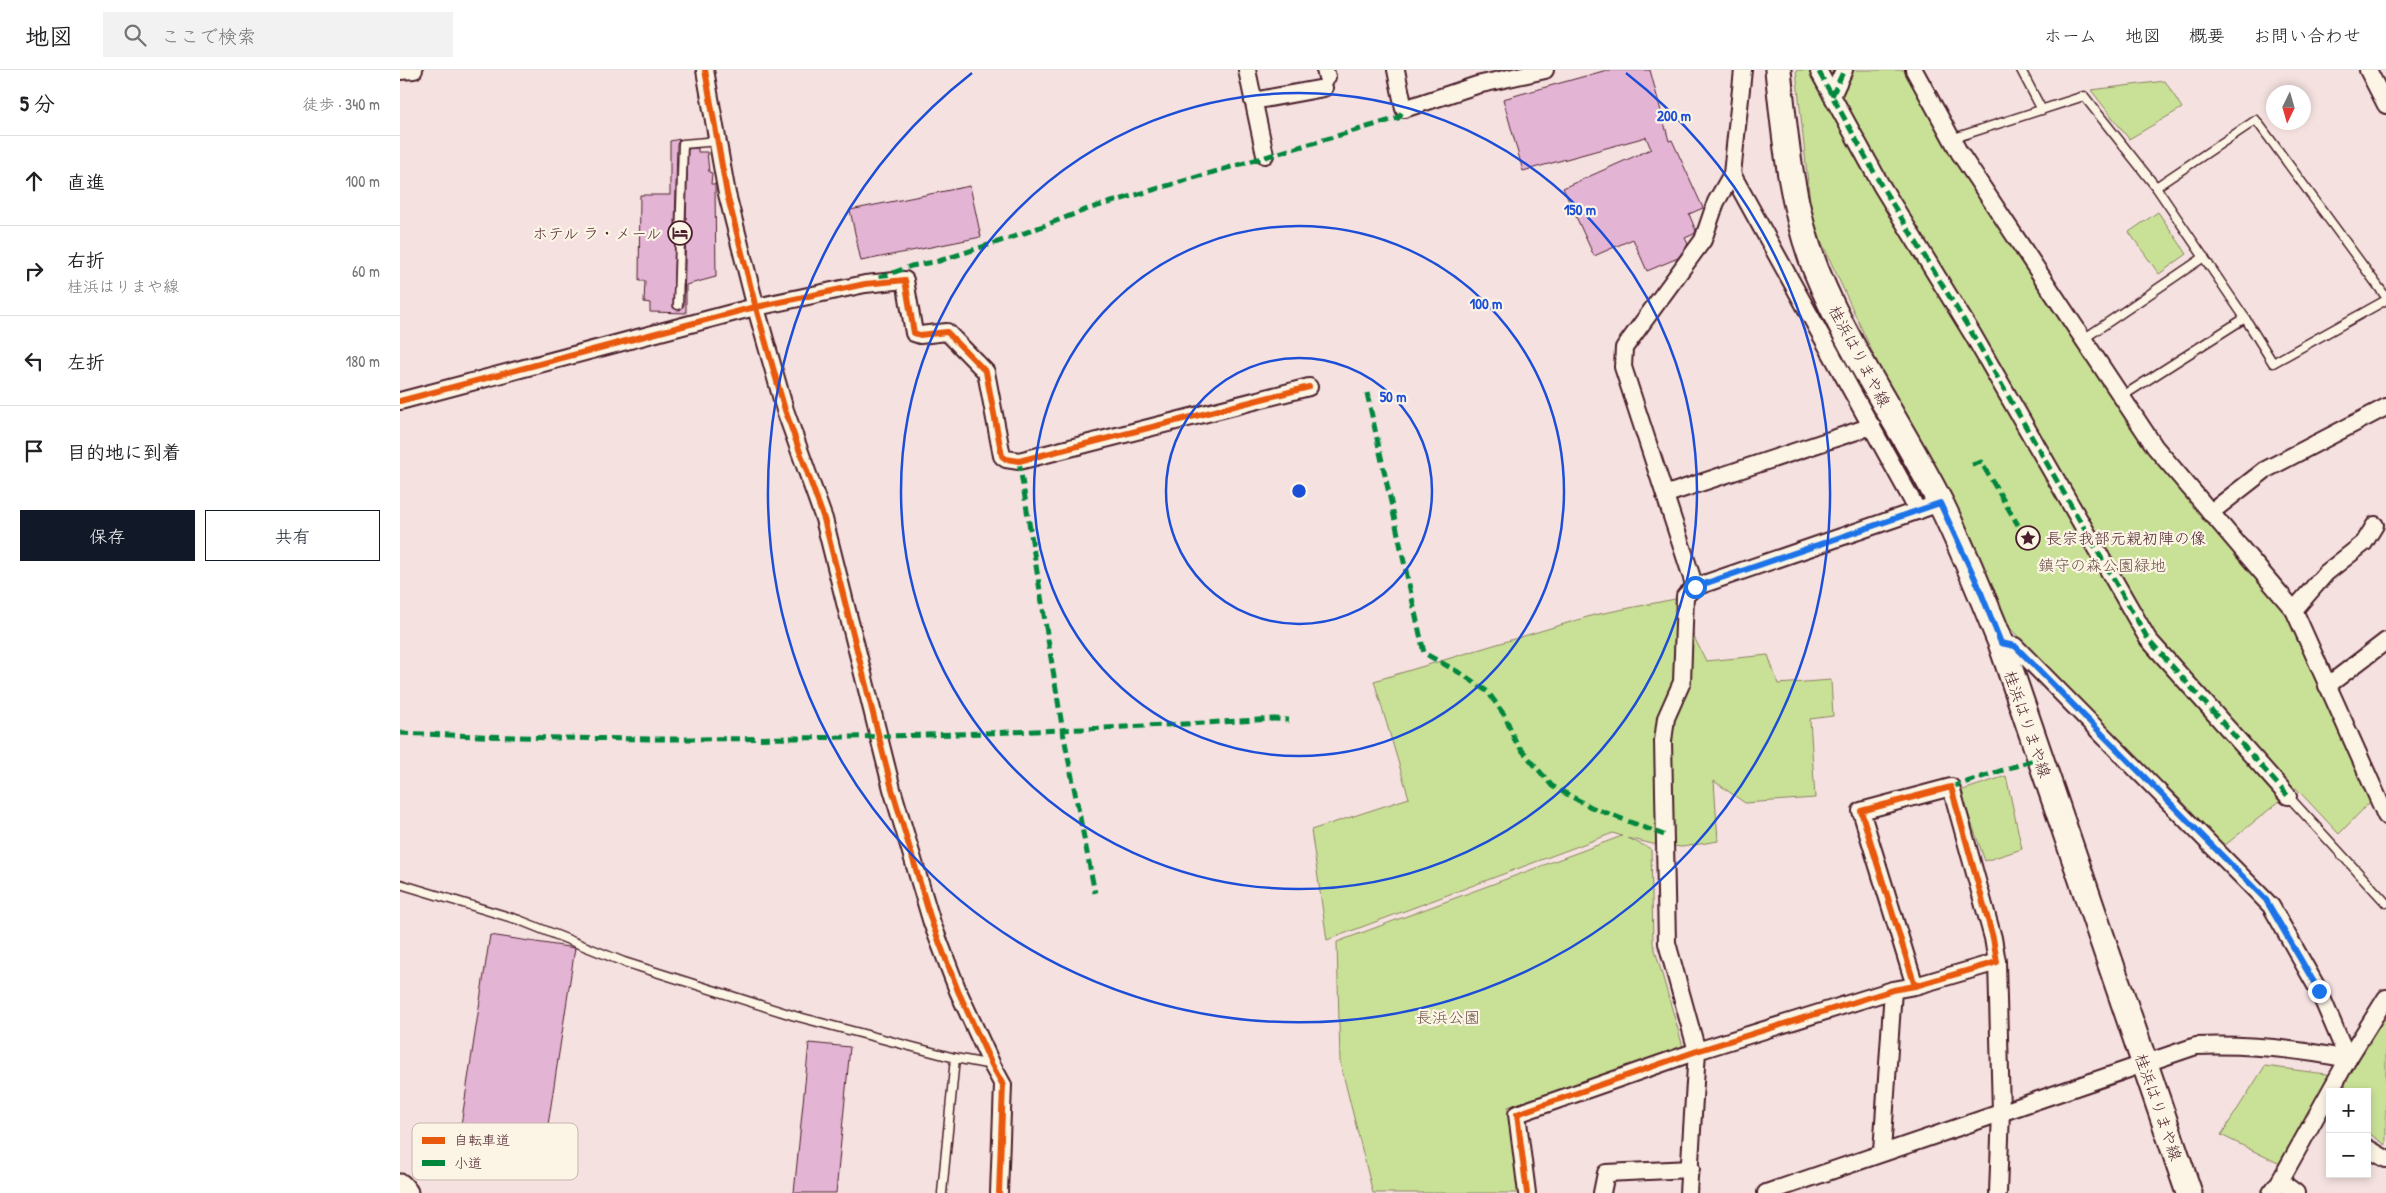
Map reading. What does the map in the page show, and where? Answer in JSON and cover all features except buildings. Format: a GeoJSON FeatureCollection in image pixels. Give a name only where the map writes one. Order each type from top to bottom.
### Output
{"type":"FeatureCollection","features":[{"type":"Feature","properties":{"kind":"main road","name":"桂浜はりまや線"},"geometry":{"type":"LineString","coordinates":[[1778,70],[1787,157],[1800,218],[1816,270],[1929,507],[1978,585],[2001,643],[2143,1064],[2189,1193]]}},
{"type":"Feature","properties":{"kind":"main road"},"geometry":{"type":"LineString","coordinates":[[400,1187],[405,1193]]}},
{"type":"Feature","properties":{"kind":"street"},"geometry":{"type":"LineString","coordinates":[[400,71],[414,70]]}},
{"type":"Feature","properties":{"kind":"street"},"geometry":{"type":"LineString","coordinates":[[705,70],[727,194],[756,308],[782,401],[824,519],[892,789],[932,923],[958,991],[1003,1085],[999,1193]]}},
{"type":"Feature","properties":{"kind":"street"},"geometry":{"type":"LineString","coordinates":[[1247,70],[1265,155]]}},
{"type":"Feature","properties":{"kind":"street"},"geometry":{"type":"LineString","coordinates":[[1396,70],[1404,109],[1476,78],[1545,70]]}},
{"type":"Feature","properties":{"kind":"street"},"geometry":{"type":"LineString","coordinates":[[1695,587],[1623,367],[1624,348],[1703,240],[1716,202],[1732,174],[1743,70]]}},
{"type":"Feature","properties":{"kind":"street"},"geometry":{"type":"LineString","coordinates":[[1832,96],[1844,70]]}},
{"type":"Feature","properties":{"kind":"street"},"geometry":{"type":"LineString","coordinates":[[1914,70],[1951,139],[2154,447],[2294,610],[2386,816]]}},
{"type":"Feature","properties":{"kind":"street"},"geometry":{"type":"LineString","coordinates":[[1819,72],[1881,184],[1973,335],[2148,639],[2288,796]]}},
{"type":"Feature","properties":{"kind":"street"},"geometry":{"type":"LineString","coordinates":[[2370,75],[2386,94]]}},
{"type":"Feature","properties":{"kind":"street"},"geometry":{"type":"LineString","coordinates":[[2370,75],[2386,105]]}},
{"type":"Feature","properties":{"kind":"street"},"geometry":{"type":"LineString","coordinates":[[1254,101],[1325,78]]}},
{"type":"Feature","properties":{"kind":"street"},"geometry":{"type":"LineString","coordinates":[[1688,1193],[1697,1051],[1667,943],[1663,741],[1666,718],[1682,682],[1685,596],[1695,587],[1929,507],[1872,426],[1732,174]]}},
{"type":"Feature","properties":{"kind":"street"},"geometry":{"type":"LineString","coordinates":[[400,401],[644,335],[756,308],[866,284],[905,280],[914,333],[920,335],[947,332],[986,372],[1002,456],[1012,461],[1019,462],[1309,387]]}},
{"type":"Feature","properties":{"kind":"street"},"geometry":{"type":"LineString","coordinates":[[2210,513],[2265,470],[2386,407]]}},
{"type":"Feature","properties":{"kind":"street"},"geometry":{"type":"LineString","coordinates":[[1666,494],[1872,426]]}},
{"type":"Feature","properties":{"kind":"street"},"geometry":{"type":"LineString","coordinates":[[2294,610],[2326,573],[2364,543],[2375,525]]}},
{"type":"Feature","properties":{"kind":"street"},"geometry":{"type":"LineString","coordinates":[[2328,686],[2386,641]]}},
{"type":"Feature","properties":{"kind":"street"},"geometry":{"type":"LineString","coordinates":[[2001,643],[2015,646],[2271,906],[2319,991],[2348,1059]]}},
{"type":"Feature","properties":{"kind":"street"},"geometry":{"type":"LineString","coordinates":[[1915,986],[1861,811],[1951,787],[1994,938],[1997,962],[2001,1111],[1998,1193]]}},
{"type":"Feature","properties":{"kind":"street"},"geometry":{"type":"LineString","coordinates":[[1527,1193],[1517,1114],[1697,1051],[1893,990],[1915,986],[1997,962]]}},
{"type":"Feature","properties":{"kind":"street"},"geometry":{"type":"LineString","coordinates":[[1882,1152],[1893,990]]}},
{"type":"Feature","properties":{"kind":"street"},"geometry":{"type":"LineString","coordinates":[[2296,1193],[2276,1187],[2324,1116],[2348,1059],[2386,998]]}},
{"type":"Feature","properties":{"kind":"street"},"geometry":{"type":"LineString","coordinates":[[1766,1193],[2001,1111],[2196,1046],[2225,1045],[2305,1050],[2348,1059]]}},
{"type":"Feature","properties":{"kind":"street"},"geometry":{"type":"LineString","coordinates":[[2371,1150],[2386,1159]]}},
{"type":"Feature","properties":{"kind":"street"},"geometry":{"type":"LineString","coordinates":[[1602,1193],[1606,1173],[1691,1169]]}},
{"type":"Feature","properties":{"kind":"lane"},"geometry":{"type":"LineString","coordinates":[[2021,70],[2042,110]]}},
{"type":"Feature","properties":{"kind":"lane"},"geometry":{"type":"LineString","coordinates":[[1951,139],[2084,96],[2156,187],[2245,318],[2273,363],[2386,298],[2256,120],[2156,187]]}},
{"type":"Feature","properties":{"kind":"lane"},"geometry":{"type":"LineString","coordinates":[[678,305],[682,144],[719,141]]}},
{"type":"Feature","properties":{"kind":"lane"},"geometry":{"type":"LineString","coordinates":[[2082,340],[2204,258]]}},
{"type":"Feature","properties":{"kind":"lane"},"geometry":{"type":"LineString","coordinates":[[2120,397],[2245,318]]}},
{"type":"Feature","properties":{"kind":"lane"},"geometry":{"type":"LineString","coordinates":[[2288,796],[2386,903]]}},
{"type":"Feature","properties":{"kind":"lane"},"geometry":{"type":"LineString","coordinates":[[400,884],[519,920],[624,962],[795,1016],[955,1058],[992,1065]]}},
{"type":"Feature","properties":{"kind":"lane"},"geometry":{"type":"LineString","coordinates":[[942,1193],[955,1058]]}},
{"type":"Feature","properties":{"kind":"green space","name":"鎮守の森公園緑地"},"geometry":{"type":"Polygon","coordinates":[[[1796,70],[1911,70],[2149,450],[2292,622],[2370,802],[2339,834],[2296,788],[2224,846],[2182,801],[2103,726],[2009,627],[1963,519],[1888,386],[1812,221],[1796,70]]]}},
{"type":"Feature","properties":{"kind":"green space"},"geometry":{"type":"Polygon","coordinates":[[[2165,81],[2182,108],[2129,139],[2091,90],[2165,81]]]}},
{"type":"Feature","properties":{"kind":"green space"},"geometry":{"type":"Polygon","coordinates":[[[2158,212],[2187,254],[2159,274],[2129,232],[2158,212]]]}},
{"type":"Feature","properties":{"kind":"green space","name":"長浜公園"},"geometry":{"type":"Polygon","coordinates":[[[1675,599],[1706,661],[1768,655],[1778,684],[1831,680],[1833,716],[1810,719],[1815,798],[1745,803],[1714,781],[1718,841],[1682,847],[1653,844],[1628,838],[1651,849],[1653,943],[1683,1047],[1508,1107],[1518,1193],[1373,1193],[1340,1062],[1337,942],[1622,836],[1613,833],[1327,940],[1311,830],[1409,798],[1374,681],[1594,615],[1675,599]]]}},
{"type":"Feature","properties":{"kind":"green space"},"geometry":{"type":"Polygon","coordinates":[[[2006,776],[2022,849],[1985,861],[1960,791],[2006,776]]]}},
{"type":"Feature","properties":{"kind":"green space"},"geometry":{"type":"Polygon","coordinates":[[[2386,1011],[2386,1145],[2371,1135],[2371,1088],[2345,1088],[2346,1082],[2386,1011]]]}},
{"type":"Feature","properties":{"kind":"green space"},"geometry":{"type":"Polygon","coordinates":[[[2265,1066],[2333,1075],[2280,1164],[2221,1135],[2265,1066]]]}},
{"type":"Feature","properties":{"kind":"marked path"},"geometry":{"type":"LineString","coordinates":[[1832,96],[1844,70]]}},
{"type":"Feature","properties":{"kind":"marked path"},"geometry":{"type":"LineString","coordinates":[[1819,72],[1881,185],[1973,335],[2148,639],[2288,796]]}},
{"type":"Feature","properties":{"kind":"marked path"},"geometry":{"type":"LineString","coordinates":[[879,278],[911,266],[939,261],[1019,235],[1088,209],[1398,118],[1404,109]]}},
{"type":"Feature","properties":{"kind":"marked path"},"geometry":{"type":"LineString","coordinates":[[1367,393],[1424,653],[1462,674],[1488,692],[1505,716],[1516,743],[1552,786],[1591,807],[1664,835]]}},
{"type":"Feature","properties":{"kind":"marked path"},"geometry":{"type":"LineString","coordinates":[[1019,461],[1063,732],[1095,893]]}},
{"type":"Feature","properties":{"kind":"marked path"},"geometry":{"type":"LineString","coordinates":[[1972,465],[1981,462],[2018,525]]}},
{"type":"Feature","properties":{"kind":"marked path"},"geometry":{"type":"LineString","coordinates":[[400,733],[618,739],[728,739],[946,734],[1274,719],[1289,720]]}},
{"type":"Feature","properties":{"kind":"marked path"},"geometry":{"type":"LineString","coordinates":[[1951,787],[2040,758]]}},
{"type":"Feature","properties":{"kind":"cycle path"},"geometry":{"type":"LineString","coordinates":[[705,70],[727,194],[756,308],[785,410],[824,519],[892,789],[932,923],[958,991],[1003,1085],[999,1193]]}},
{"type":"Feature","properties":{"kind":"cycle path"},"geometry":{"type":"LineString","coordinates":[[400,401],[747,309],[865,284],[905,280],[914,333],[920,335],[947,332],[986,372],[1002,456],[1006,459],[1019,461],[1309,387]]}},
{"type":"Feature","properties":{"kind":"cycle path"},"geometry":{"type":"LineString","coordinates":[[1527,1193],[1517,1114],[1697,1051],[1893,990],[1915,986],[1997,962],[1993,938],[1951,787],[1861,811],[1915,986]]}},
{"type":"Feature","properties":{"kind":"place","name":"ホテル ラ・メール"},"geometry":{"type":"Point","coordinates":[680,233]}},
{"type":"Feature","properties":{"kind":"place","name":"長宗我部元親初陣の像"},"geometry":{"type":"Point","coordinates":[2028,538]}},
{"type":"Feature","properties":{"kind":"route"},"geometry":{"type":"LineString","coordinates":[[1695,587],[1940,503],[1978,585],[2001,643],[2015,646],[2266,900],[2319,991]]}}]}
